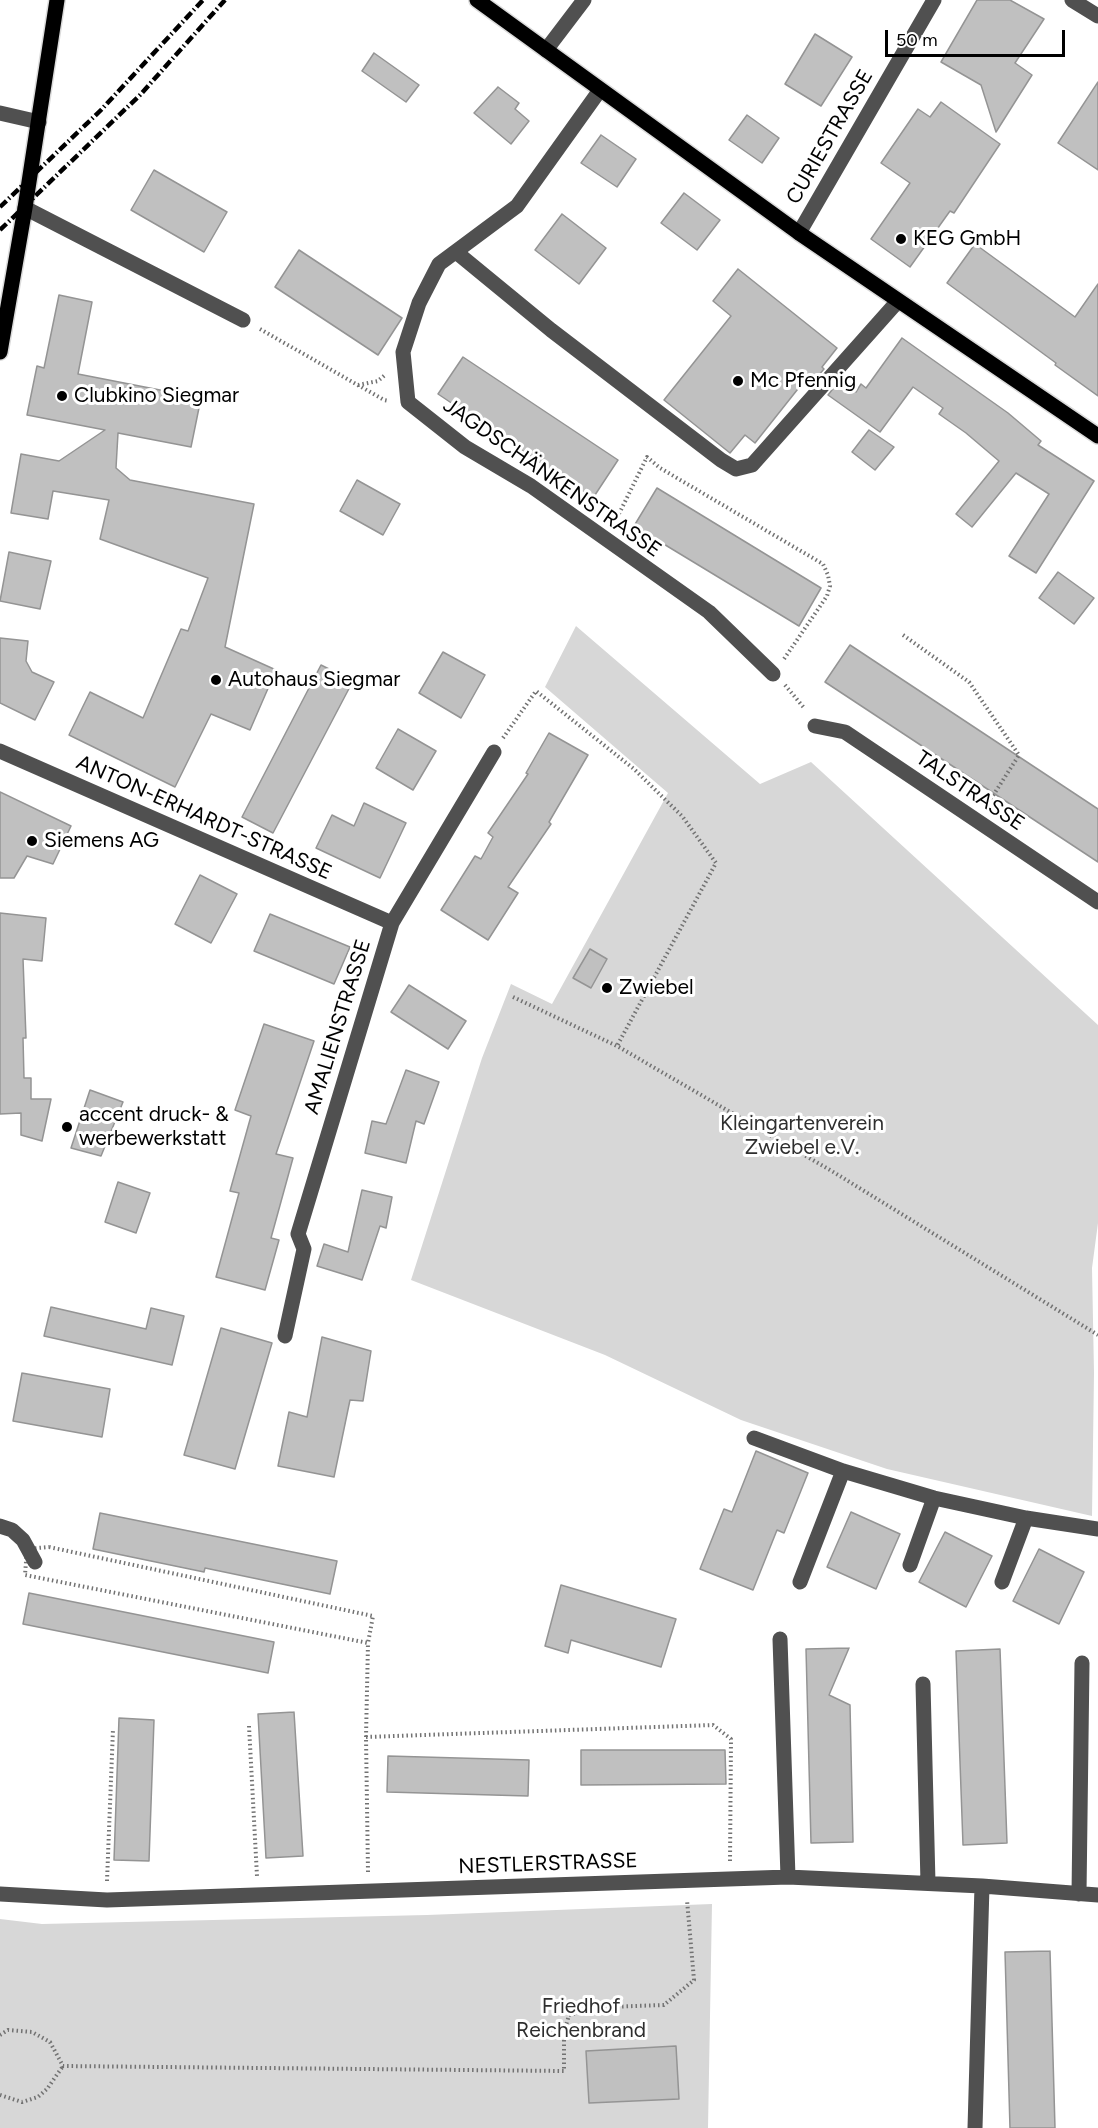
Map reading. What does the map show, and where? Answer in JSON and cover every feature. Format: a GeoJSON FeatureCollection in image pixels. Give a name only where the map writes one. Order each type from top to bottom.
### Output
{"type":"FeatureCollection","features":[{"type":"Feature","properties":{"kind":"main road"},"geometry":{"type":"LineString","coordinates":[[0,352],[57,0]]}},
{"type":"Feature","properties":{"kind":"main road"},"geometry":{"type":"LineString","coordinates":[[477,0],[799,233],[1098,436]]}},
{"type":"Feature","properties":{"kind":"street"},"geometry":{"type":"LineString","coordinates":[[546,50],[584,0]]}},
{"type":"Feature","properties":{"kind":"street","name":"CURIESTRASSE"},"geometry":{"type":"LineString","coordinates":[[799,233],[934,0]]}},
{"type":"Feature","properties":{"kind":"street"},"geometry":{"type":"LineString","coordinates":[[1072,0],[1098,16]]}},
{"type":"Feature","properties":{"kind":"street"},"geometry":{"type":"LineString","coordinates":[[408,402],[403,352],[419,303],[439,264],[517,206],[600,90]]}},
{"type":"Feature","properties":{"kind":"street"},"geometry":{"type":"LineString","coordinates":[[0,113],[39,122]]}},
{"type":"Feature","properties":{"kind":"street"},"geometry":{"type":"LineString","coordinates":[[25,208],[243,320]]}},
{"type":"Feature","properties":{"kind":"street"},"geometry":{"type":"LineString","coordinates":[[456,252],[560,336],[721,460],[736,469],[752,465],[898,301]]}},
{"type":"Feature","properties":{"kind":"street","name":"JAGDSCHÄNKENSTRASSE"},"geometry":{"type":"LineString","coordinates":[[408,402],[465,447],[531,486],[709,612],[773,675]]}},
{"type":"Feature","properties":{"kind":"street","name":"TALSTRASSE"},"geometry":{"type":"LineString","coordinates":[[815,726],[845,732],[1098,902]]}},
{"type":"Feature","properties":{"kind":"street","name":"ANTON-ERHARDT-STRASSE"},"geometry":{"type":"LineString","coordinates":[[0,751],[392,923]]}},
{"type":"Feature","properties":{"kind":"street","name":"AMALIENSTRASSE"},"geometry":{"type":"LineString","coordinates":[[285,1336],[304,1249],[298,1234],[392,923],[494,752]]}},
{"type":"Feature","properties":{"kind":"street"},"geometry":{"type":"LineString","coordinates":[[754,1438],[843,1472],[934,1498],[1026,1518],[1098,1529]]}},
{"type":"Feature","properties":{"kind":"street"},"geometry":{"type":"LineString","coordinates":[[800,1582],[843,1472]]}},
{"type":"Feature","properties":{"kind":"street"},"geometry":{"type":"LineString","coordinates":[[909,1565],[934,1498]]}},
{"type":"Feature","properties":{"kind":"street"},"geometry":{"type":"LineString","coordinates":[[1002,1582],[1026,1518]]}},
{"type":"Feature","properties":{"kind":"street"},"geometry":{"type":"LineString","coordinates":[[0,1526],[12,1530],[23,1540],[35,1562]]}},
{"type":"Feature","properties":{"kind":"street"},"geometry":{"type":"LineString","coordinates":[[780,1639],[788,1877]]}},
{"type":"Feature","properties":{"kind":"street"},"geometry":{"type":"LineString","coordinates":[[1079,1894],[1082,1663]]}},
{"type":"Feature","properties":{"kind":"street"},"geometry":{"type":"LineString","coordinates":[[923,1684],[928,1883]]}},
{"type":"Feature","properties":{"kind":"street","name":"NESTLERSTRASSE"},"geometry":{"type":"LineString","coordinates":[[0,1894],[107,1900],[788,1877],[982,1886],[1098,1895]]}},
{"type":"Feature","properties":{"kind":"street"},"geometry":{"type":"LineString","coordinates":[[975,2128],[982,1886]]}},
{"type":"Feature","properties":{"kind":"path"},"geometry":{"type":"LineString","coordinates":[[243,320],[384,400],[408,402]]}},
{"type":"Feature","properties":{"kind":"path"},"geometry":{"type":"LineString","coordinates":[[357,385],[378,381],[403,357]]}},
{"type":"Feature","properties":{"kind":"path"},"geometry":{"type":"LineString","coordinates":[[625,501],[647,457],[660,468],[823,564],[830,586],[827,596],[773,675]]}},
{"type":"Feature","properties":{"kind":"path"},"geometry":{"type":"LineString","coordinates":[[903,635],[969,682],[1019,755],[976,820]]}},
{"type":"Feature","properties":{"kind":"path"},"geometry":{"type":"LineString","coordinates":[[494,752],[536,691],[634,769],[682,816],[716,863],[617,1046]]}},
{"type":"Feature","properties":{"kind":"path"},"geometry":{"type":"LineString","coordinates":[[513,997],[617,1046],[835,1173],[1098,1335]]}},
{"type":"Feature","properties":{"kind":"path"},"geometry":{"type":"LineString","coordinates":[[49,1547],[373,1616],[368,1643],[366,1737],[369,1891]]}},
{"type":"Feature","properties":{"kind":"path"},"geometry":{"type":"LineString","coordinates":[[48,1580],[368,1643]]}},
{"type":"Feature","properties":{"kind":"path"},"geometry":{"type":"LineString","coordinates":[[366,1737],[713,1725],[731,1738],[730,1879]]}},
{"type":"Feature","properties":{"kind":"path"},"geometry":{"type":"LineString","coordinates":[[249,1726],[258,1895]]}},
{"type":"Feature","properties":{"kind":"path"},"geometry":{"type":"LineString","coordinates":[[107,1900],[113,1729]]}},
{"type":"Feature","properties":{"kind":"path"},"geometry":{"type":"LineString","coordinates":[[63,2066],[564,2071],[564,2033],[569,2015],[606,2007],[664,2005],[694,1980],[685,1881]]}},
{"type":"Feature","properties":{"kind":"path"},"geometry":{"type":"LineString","coordinates":[[0,2035],[8,2031],[32,2032],[50,2042],[63,2066]]}},
{"type":"Feature","properties":{"kind":"path"},"geometry":{"type":"LineString","coordinates":[[0,2095],[22,2102],[38,2097],[47,2089],[63,2066]]}},
{"type":"Feature","properties":{"kind":"green space","name":"Kleingartenverein Zwiebel e.V."},"geometry":{"type":"Polygon","coordinates":[[[576,626],[760,784],[811,762],[1098,1025],[1098,1223],[1092,1268],[1094,1373],[1092,1516],[887,1469],[741,1420],[605,1355],[411,1280],[482,1058],[511,984],[552,1004],[668,793],[545,687],[576,626]]]}},
{"type":"Feature","properties":{"kind":"green space","name":"Friedhof Reichenbrand"},"geometry":{"type":"Polygon","coordinates":[[[712,1904],[708,2128],[0,2128],[0,1919],[42,1924],[427,1915],[712,1904]]]}},
{"type":"Feature","properties":{"kind":"building"},"geometry":{"type":"Polygon","coordinates":[[[977,0],[1010,0],[1044,19],[1015,63],[1032,75],[996,132],[981,85],[941,62],[977,0]]]}},
{"type":"Feature","properties":{"kind":"building"},"geometry":{"type":"Polygon","coordinates":[[[815,34],[852,57],[821,106],[785,84],[815,34]]]}},
{"type":"Feature","properties":{"kind":"building"},"geometry":{"type":"Polygon","coordinates":[[[374,53],[419,85],[406,102],[362,71],[374,53]]]}},
{"type":"Feature","properties":{"kind":"building"},"geometry":{"type":"Polygon","coordinates":[[[1098,82],[1098,170],[1058,143],[1098,82]]]}},
{"type":"Feature","properties":{"kind":"building"},"geometry":{"type":"Polygon","coordinates":[[[498,87],[519,103],[515,109],[529,121],[511,144],[474,113],[498,87]]]}},
{"type":"Feature","properties":{"kind":"building"},"geometry":{"type":"Polygon","coordinates":[[[941,102],[1000,144],[954,213],[950,211],[910,267],[871,239],[910,183],[881,163],[918,109],[930,117],[941,102]]]}},
{"type":"Feature","properties":{"kind":"building"},"geometry":{"type":"Polygon","coordinates":[[[747,115],[779,138],[762,163],[729,140],[747,115]]]}},
{"type":"Feature","properties":{"kind":"building"},"geometry":{"type":"Polygon","coordinates":[[[601,135],[636,159],[617,187],[581,163],[601,135]]]}},
{"type":"Feature","properties":{"kind":"building"},"geometry":{"type":"Polygon","coordinates":[[[154,170],[227,212],[204,252],[131,210],[154,170]]]}},
{"type":"Feature","properties":{"kind":"building"},"geometry":{"type":"Polygon","coordinates":[[[684,193],[720,220],[697,250],[661,223],[684,193]]]}},
{"type":"Feature","properties":{"kind":"building"},"geometry":{"type":"Polygon","coordinates":[[[562,214],[606,248],[579,284],[535,250],[562,214]]]}},
{"type":"Feature","properties":{"kind":"building"},"geometry":{"type":"Polygon","coordinates":[[[975,244],[1075,317],[1098,284],[1098,396],[947,283],[975,244]]]}},
{"type":"Feature","properties":{"kind":"building"},"geometry":{"type":"Polygon","coordinates":[[[299,250],[402,318],[378,355],[275,287],[299,250]]]}},
{"type":"Feature","properties":{"kind":"building"},"geometry":{"type":"Polygon","coordinates":[[[738,269],[837,348],[812,383],[805,380],[755,443],[745,435],[730,453],[664,400],[731,316],[713,301],[738,269]]]}},
{"type":"Feature","properties":{"kind":"building"},"geometry":{"type":"Polygon","coordinates":[[[59,295],[92,302],[78,374],[201,398],[191,447],[118,433],[116,468],[130,480],[254,504],[225,647],[276,670],[250,730],[211,714],[175,787],[69,735],[90,692],[143,718],[181,629],[188,631],[208,578],[100,539],[109,500],[53,491],[48,519],[11,513],[21,454],[59,461],[105,430],[27,415],[37,366],[44,368],[59,295]]]}},
{"type":"Feature","properties":{"kind":"building"},"geometry":{"type":"Polygon","coordinates":[[[902,338],[1008,413],[1041,441],[1038,445],[1094,481],[1036,573],[1009,556],[1049,494],[1016,473],[972,527],[956,514],[999,461],[939,414],[943,408],[913,387],[880,432],[828,395],[840,380],[856,392],[861,384],[866,388],[902,338]]]}},
{"type":"Feature","properties":{"kind":"building"},"geometry":{"type":"Polygon","coordinates":[[[463,357],[618,460],[593,498],[438,394],[463,357]]]}},
{"type":"Feature","properties":{"kind":"building"},"geometry":{"type":"Polygon","coordinates":[[[869,430],[894,447],[875,470],[852,452],[869,430]]]}},
{"type":"Feature","properties":{"kind":"building"},"geometry":{"type":"Polygon","coordinates":[[[357,480],[400,504],[383,535],[340,511],[357,480]]]}},
{"type":"Feature","properties":{"kind":"building"},"geometry":{"type":"Polygon","coordinates":[[[657,488],[821,588],[799,626],[634,526],[657,488]]]}},
{"type":"Feature","properties":{"kind":"building"},"geometry":{"type":"Polygon","coordinates":[[[9,552],[51,561],[40,609],[0,601],[9,552]]]}},
{"type":"Feature","properties":{"kind":"building"},"geometry":{"type":"Polygon","coordinates":[[[1058,572],[1094,598],[1074,624],[1039,598],[1058,572]]]}},
{"type":"Feature","properties":{"kind":"building"},"geometry":{"type":"Polygon","coordinates":[[[0,638],[28,641],[26,661],[32,672],[54,682],[35,720],[0,703],[0,638]]]}},
{"type":"Feature","properties":{"kind":"building"},"geometry":{"type":"Polygon","coordinates":[[[850,645],[1098,809],[1098,862],[825,682],[850,645]]]}},
{"type":"Feature","properties":{"kind":"building"},"geometry":{"type":"Polygon","coordinates":[[[443,652],[485,675],[461,718],[419,693],[443,652]]]}},
{"type":"Feature","properties":{"kind":"building"},"geometry":{"type":"Polygon","coordinates":[[[321,665],[353,681],[273,833],[242,817],[321,665]]]}},
{"type":"Feature","properties":{"kind":"building"},"geometry":{"type":"Polygon","coordinates":[[[398,729],[436,751],[413,790],[376,768],[398,729]]]}},
{"type":"Feature","properties":{"kind":"building"},"geometry":{"type":"Polygon","coordinates":[[[549,733],[588,755],[549,822],[551,824],[508,887],[518,893],[488,940],[441,910],[475,856],[481,859],[493,837],[488,833],[528,774],[526,773],[549,733]]]}},
{"type":"Feature","properties":{"kind":"building","name":"Siemens AG"},"geometry":{"type":"Polygon","coordinates":[[[0,792],[71,826],[53,864],[27,856],[14,878],[0,878],[0,792]]]}},
{"type":"Feature","properties":{"kind":"building"},"geometry":{"type":"Polygon","coordinates":[[[364,803],[406,823],[380,878],[316,848],[332,815],[354,826],[364,803]]]}},
{"type":"Feature","properties":{"kind":"building"},"geometry":{"type":"Polygon","coordinates":[[[200,875],[237,894],[211,943],[175,924],[200,875]]]}},
{"type":"Feature","properties":{"kind":"building"},"geometry":{"type":"Polygon","coordinates":[[[0,913],[46,918],[42,961],[23,959],[26,1038],[23,1038],[24,1078],[31,1078],[31,1099],[51,1099],[42,1141],[21,1135],[21,1113],[0,1114],[0,913]]]}},
{"type":"Feature","properties":{"kind":"building"},"geometry":{"type":"Polygon","coordinates":[[[270,914],[350,947],[334,984],[254,951],[270,914]]]}},
{"type":"Feature","properties":{"kind":"building"},"geometry":{"type":"Polygon","coordinates":[[[590,949],[607,959],[591,988],[573,978],[590,949]]]}},
{"type":"Feature","properties":{"kind":"building"},"geometry":{"type":"Polygon","coordinates":[[[409,985],[466,1021],[448,1049],[391,1012],[409,985]]]}},
{"type":"Feature","properties":{"kind":"building"},"geometry":{"type":"Polygon","coordinates":[[[264,1024],[314,1041],[276,1154],[293,1158],[271,1238],[279,1240],[265,1290],[216,1277],[239,1193],[230,1191],[251,1116],[235,1110],[264,1024]]]}},
{"type":"Feature","properties":{"kind":"building"},"geometry":{"type":"Polygon","coordinates":[[[406,1070],[439,1082],[424,1124],[416,1121],[406,1163],[365,1153],[372,1121],[386,1124],[406,1070]]]}},
{"type":"Feature","properties":{"kind":"building"},"geometry":{"type":"Polygon","coordinates":[[[90,1090],[123,1102],[101,1156],[71,1148],[90,1090]]]}},
{"type":"Feature","properties":{"kind":"building"},"geometry":{"type":"Polygon","coordinates":[[[118,1182],[150,1193],[136,1233],[105,1222],[118,1182]]]}},
{"type":"Feature","properties":{"kind":"building"},"geometry":{"type":"Polygon","coordinates":[[[362,1190],[392,1197],[386,1228],[380,1226],[362,1280],[317,1266],[324,1244],[348,1252],[362,1190]]]}},
{"type":"Feature","properties":{"kind":"building"},"geometry":{"type":"Polygon","coordinates":[[[51,1307],[146,1329],[151,1308],[184,1316],[172,1365],[44,1336],[51,1307]]]}},
{"type":"Feature","properties":{"kind":"building"},"geometry":{"type":"Polygon","coordinates":[[[221,1328],[272,1343],[235,1469],[184,1455],[221,1328]]]}},
{"type":"Feature","properties":{"kind":"building"},"geometry":{"type":"Polygon","coordinates":[[[322,1337],[371,1351],[363,1401],[350,1400],[334,1477],[278,1466],[289,1412],[307,1417],[322,1337]]]}},
{"type":"Feature","properties":{"kind":"building"},"geometry":{"type":"Polygon","coordinates":[[[22,1373],[110,1389],[102,1437],[13,1421],[22,1373]]]}},
{"type":"Feature","properties":{"kind":"building"},"geometry":{"type":"Polygon","coordinates":[[[756,1451],[808,1473],[784,1533],[777,1530],[753,1590],[700,1569],[724,1509],[732,1512],[756,1451]]]}},
{"type":"Feature","properties":{"kind":"building"},"geometry":{"type":"Polygon","coordinates":[[[851,1512],[900,1534],[876,1589],[827,1567],[851,1512]]]}},
{"type":"Feature","properties":{"kind":"building"},"geometry":{"type":"Polygon","coordinates":[[[100,1513],[337,1561],[330,1594],[205,1568],[204,1572],[93,1549],[100,1513]]]}},
{"type":"Feature","properties":{"kind":"building"},"geometry":{"type":"Polygon","coordinates":[[[945,1532],[992,1556],[966,1607],[919,1582],[945,1532]]]}},
{"type":"Feature","properties":{"kind":"building"},"geometry":{"type":"Polygon","coordinates":[[[1039,1549],[1084,1572],[1059,1624],[1013,1601],[1039,1549]]]}},
{"type":"Feature","properties":{"kind":"building"},"geometry":{"type":"Polygon","coordinates":[[[561,1585],[676,1619],[661,1667],[571,1640],[568,1653],[545,1646],[561,1585]]]}},
{"type":"Feature","properties":{"kind":"building"},"geometry":{"type":"Polygon","coordinates":[[[29,1593],[274,1642],[268,1673],[23,1624],[29,1593]]]}},
{"type":"Feature","properties":{"kind":"building"},"geometry":{"type":"Polygon","coordinates":[[[849,1648],[829,1695],[850,1705],[853,1842],[811,1843],[806,1649],[849,1648]]]}},
{"type":"Feature","properties":{"kind":"building"},"geometry":{"type":"Polygon","coordinates":[[[1000,1649],[1007,1843],[963,1845],[956,1651],[1000,1649]]]}},
{"type":"Feature","properties":{"kind":"building"},"geometry":{"type":"Polygon","coordinates":[[[294,1712],[303,1856],[266,1858],[258,1714],[294,1712]]]}},
{"type":"Feature","properties":{"kind":"building"},"geometry":{"type":"Polygon","coordinates":[[[119,1718],[154,1720],[149,1861],[114,1860],[119,1718]]]}},
{"type":"Feature","properties":{"kind":"building"},"geometry":{"type":"Polygon","coordinates":[[[581,1750],[725,1750],[726,1784],[581,1785],[581,1750]]]}},
{"type":"Feature","properties":{"kind":"building"},"geometry":{"type":"Polygon","coordinates":[[[388,1756],[529,1760],[528,1796],[387,1792],[388,1756]]]}},
{"type":"Feature","properties":{"kind":"building"},"geometry":{"type":"Polygon","coordinates":[[[1050,1951],[1055,2128],[1010,2128],[1005,1952],[1050,1951]]]}},
{"type":"Feature","properties":{"kind":"building"},"geometry":{"type":"Polygon","coordinates":[[[676,2046],[679,2099],[589,2103],[586,2051],[676,2046]]]}},
{"type":"Feature","properties":{"kind":"railway"},"geometry":{"type":"LineString","coordinates":[[0,207],[101,110],[203,0]]}},
{"type":"Feature","properties":{"kind":"railway"},"geometry":{"type":"LineString","coordinates":[[0,230],[140,95],[225,0]]}},
{"type":"Feature","properties":{"kind":"place","name":"KEG GmbH"},"geometry":{"type":"Point","coordinates":[901,239]}},
{"type":"Feature","properties":{"kind":"place","name":"Mc Pfennig"},"geometry":{"type":"Point","coordinates":[738,381]}},
{"type":"Feature","properties":{"kind":"place","name":"Clubkino Siegmar"},"geometry":{"type":"Point","coordinates":[62,396]}},
{"type":"Feature","properties":{"kind":"place","name":"Autohaus Siegmar"},"geometry":{"type":"Point","coordinates":[216,680]}},
{"type":"Feature","properties":{"kind":"place","name":"Siemens AG"},"geometry":{"type":"Point","coordinates":[32,841]}},
{"type":"Feature","properties":{"kind":"place","name":"Zwiebel"},"geometry":{"type":"Point","coordinates":[607,988]}},
{"type":"Feature","properties":{"kind":"place","name":"accent druck- & werbewerkstatt"},"geometry":{"type":"Point","coordinates":[67,1127]}}]}
